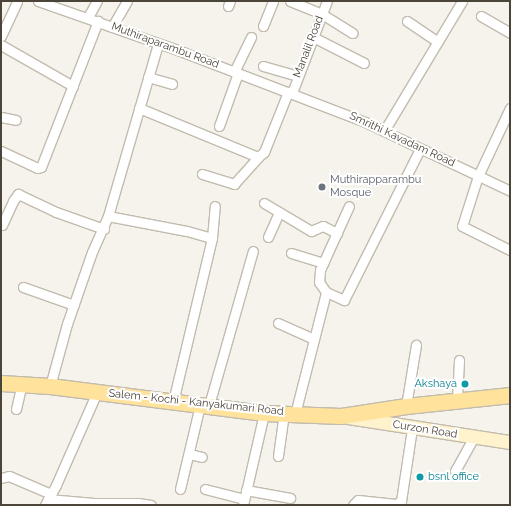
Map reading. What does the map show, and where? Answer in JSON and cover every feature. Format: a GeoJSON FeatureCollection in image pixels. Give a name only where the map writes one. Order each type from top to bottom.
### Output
{"type":"FeatureCollection","features":[{"type":"Feature","properties":{"kind":"main road","name":"Salem - Kochi - Kanyakumari Road"},"geometry":{"type":"LineString","coordinates":[[1,383],[50,386],[264,413],[341,416],[406,406],[510,395]]}},
{"type":"Feature","properties":{"kind":"main road","name":"Curzon Road"},"geometry":{"type":"LineString","coordinates":[[341,416],[473,438],[510,442]]}},
{"type":"Feature","properties":{"kind":"street"},"geometry":{"type":"LineString","coordinates":[[1,36],[17,1]]}},
{"type":"Feature","properties":{"kind":"street","name":"Muthiraparambu Road"},"geometry":{"type":"LineString","coordinates":[[38,1],[49,3],[88,17],[290,92]]}},
{"type":"Feature","properties":{"kind":"street"},"geometry":{"type":"LineString","coordinates":[[88,17],[97,1]]}},
{"type":"Feature","properties":{"kind":"street"},"geometry":{"type":"LineString","coordinates":[[112,27],[127,1]]}},
{"type":"Feature","properties":{"kind":"street"},"geometry":{"type":"LineString","coordinates":[[263,26],[273,1]]}},
{"type":"Feature","properties":{"kind":"street"},"geometry":{"type":"LineString","coordinates":[[290,1],[322,14],[352,33]]}},
{"type":"Feature","properties":{"kind":"street","name":"Manalil Road"},"geometry":{"type":"LineString","coordinates":[[202,174],[234,184],[264,152],[298,76],[327,1]]}},
{"type":"Feature","properties":{"kind":"street"},"geometry":{"type":"LineString","coordinates":[[384,131],[462,1]]}},
{"type":"Feature","properties":{"kind":"street"},"geometry":{"type":"LineString","coordinates":[[481,16],[510,33]]}},
{"type":"Feature","properties":{"kind":"street"},"geometry":{"type":"LineString","coordinates":[[1,151],[37,168],[42,167],[98,21]]}},
{"type":"Feature","properties":{"kind":"street"},"geometry":{"type":"LineString","coordinates":[[407,21],[438,42]]}},
{"type":"Feature","properties":{"kind":"street"},"geometry":{"type":"LineString","coordinates":[[219,126],[236,72],[251,37]]}},
{"type":"Feature","properties":{"kind":"street"},"geometry":{"type":"LineString","coordinates":[[313,37],[364,63]]}},
{"type":"Feature","properties":{"kind":"street"},"geometry":{"type":"LineString","coordinates":[[50,386],[74,305],[92,252],[104,229],[158,44]]}},
{"type":"Feature","properties":{"kind":"street"},"geometry":{"type":"LineString","coordinates":[[1,45],[73,86]]}},
{"type":"Feature","properties":{"kind":"street"},"geometry":{"type":"LineString","coordinates":[[263,66],[298,76]]}},
{"type":"Feature","properties":{"kind":"street"},"geometry":{"type":"LineString","coordinates":[[148,76],[172,84]]}},
{"type":"Feature","properties":{"kind":"street","name":"Smrithi Kavadam Road"},"geometry":{"type":"LineString","coordinates":[[290,92],[384,131],[510,191]]}},
{"type":"Feature","properties":{"kind":"street"},"geometry":{"type":"LineString","coordinates":[[139,108],[258,157]]}},
{"type":"Feature","properties":{"kind":"street"},"geometry":{"type":"LineString","coordinates":[[510,108],[478,176],[462,226],[510,250]]}},
{"type":"Feature","properties":{"kind":"street"},"geometry":{"type":"LineString","coordinates":[[1,117],[16,120]]}},
{"type":"Feature","properties":{"kind":"street"},"geometry":{"type":"LineString","coordinates":[[349,206],[320,270],[319,282],[326,292],[344,300],[420,149]]}},
{"type":"Feature","properties":{"kind":"street"},"geometry":{"type":"LineString","coordinates":[[2,225],[13,201],[18,194],[56,212],[104,229]]}},
{"type":"Feature","properties":{"kind":"street"},"geometry":{"type":"LineString","coordinates":[[264,204],[311,232],[323,226],[337,233]]}},
{"type":"Feature","properties":{"kind":"street"},"geometry":{"type":"LineString","coordinates":[[173,402],[212,238],[215,206]]}},
{"type":"Feature","properties":{"kind":"street"},"geometry":{"type":"LineString","coordinates":[[268,237],[279,212]]}},
{"type":"Feature","properties":{"kind":"street"},"geometry":{"type":"LineString","coordinates":[[108,216],[187,231],[212,238]]}},
{"type":"Feature","properties":{"kind":"street"},"geometry":{"type":"LineString","coordinates":[[180,489],[204,405],[253,251]]}},
{"type":"Feature","properties":{"kind":"street"},"geometry":{"type":"LineString","coordinates":[[291,254],[323,263]]}},
{"type":"Feature","properties":{"kind":"street"},"geometry":{"type":"LineString","coordinates":[[23,287],[74,305]]}},
{"type":"Feature","properties":{"kind":"street"},"geometry":{"type":"LineString","coordinates":[[278,456],[289,413],[314,339],[326,292]]}},
{"type":"Feature","properties":{"kind":"street"},"geometry":{"type":"LineString","coordinates":[[278,323],[314,339]]}},
{"type":"Feature","properties":{"kind":"street"},"geometry":{"type":"LineString","coordinates":[[406,406],[416,344]]}},
{"type":"Feature","properties":{"kind":"street"},"geometry":{"type":"LineString","coordinates":[[456,400],[459,360]]}},
{"type":"Feature","properties":{"kind":"street"},"geometry":{"type":"LineString","coordinates":[[16,409],[22,384]]}},
{"type":"Feature","properties":{"kind":"street"},"geometry":{"type":"LineString","coordinates":[[48,499],[97,392]]}},
{"type":"Feature","properties":{"kind":"street"},"geometry":{"type":"LineString","coordinates":[[244,498],[264,413]]}},
{"type":"Feature","properties":{"kind":"street"},"geometry":{"type":"LineString","coordinates":[[353,505],[358,500],[396,504],[401,501],[412,428]]}},
{"type":"Feature","properties":{"kind":"street"},"geometry":{"type":"LineString","coordinates":[[455,471],[473,438]]}},
{"type":"Feature","properties":{"kind":"street"},"geometry":{"type":"LineString","coordinates":[[189,454],[202,457]]}},
{"type":"Feature","properties":{"kind":"street"},"geometry":{"type":"LineString","coordinates":[[1,478],[9,476],[48,499],[94,504],[138,503],[151,505]]}},
{"type":"Feature","properties":{"kind":"street"},"geometry":{"type":"LineString","coordinates":[[205,489],[244,498],[290,498]]}},
{"type":"Feature","properties":{"kind":"place","name":"Muthirapparambu Mosque"},"geometry":{"type":"Point","coordinates":[322,187]}},
{"type":"Feature","properties":{"kind":"place","name":"Akshaya"},"geometry":{"type":"Point","coordinates":[465,384]}},
{"type":"Feature","properties":{"kind":"place","name":"bsnl office"},"geometry":{"type":"Point","coordinates":[420,477]}}]}
